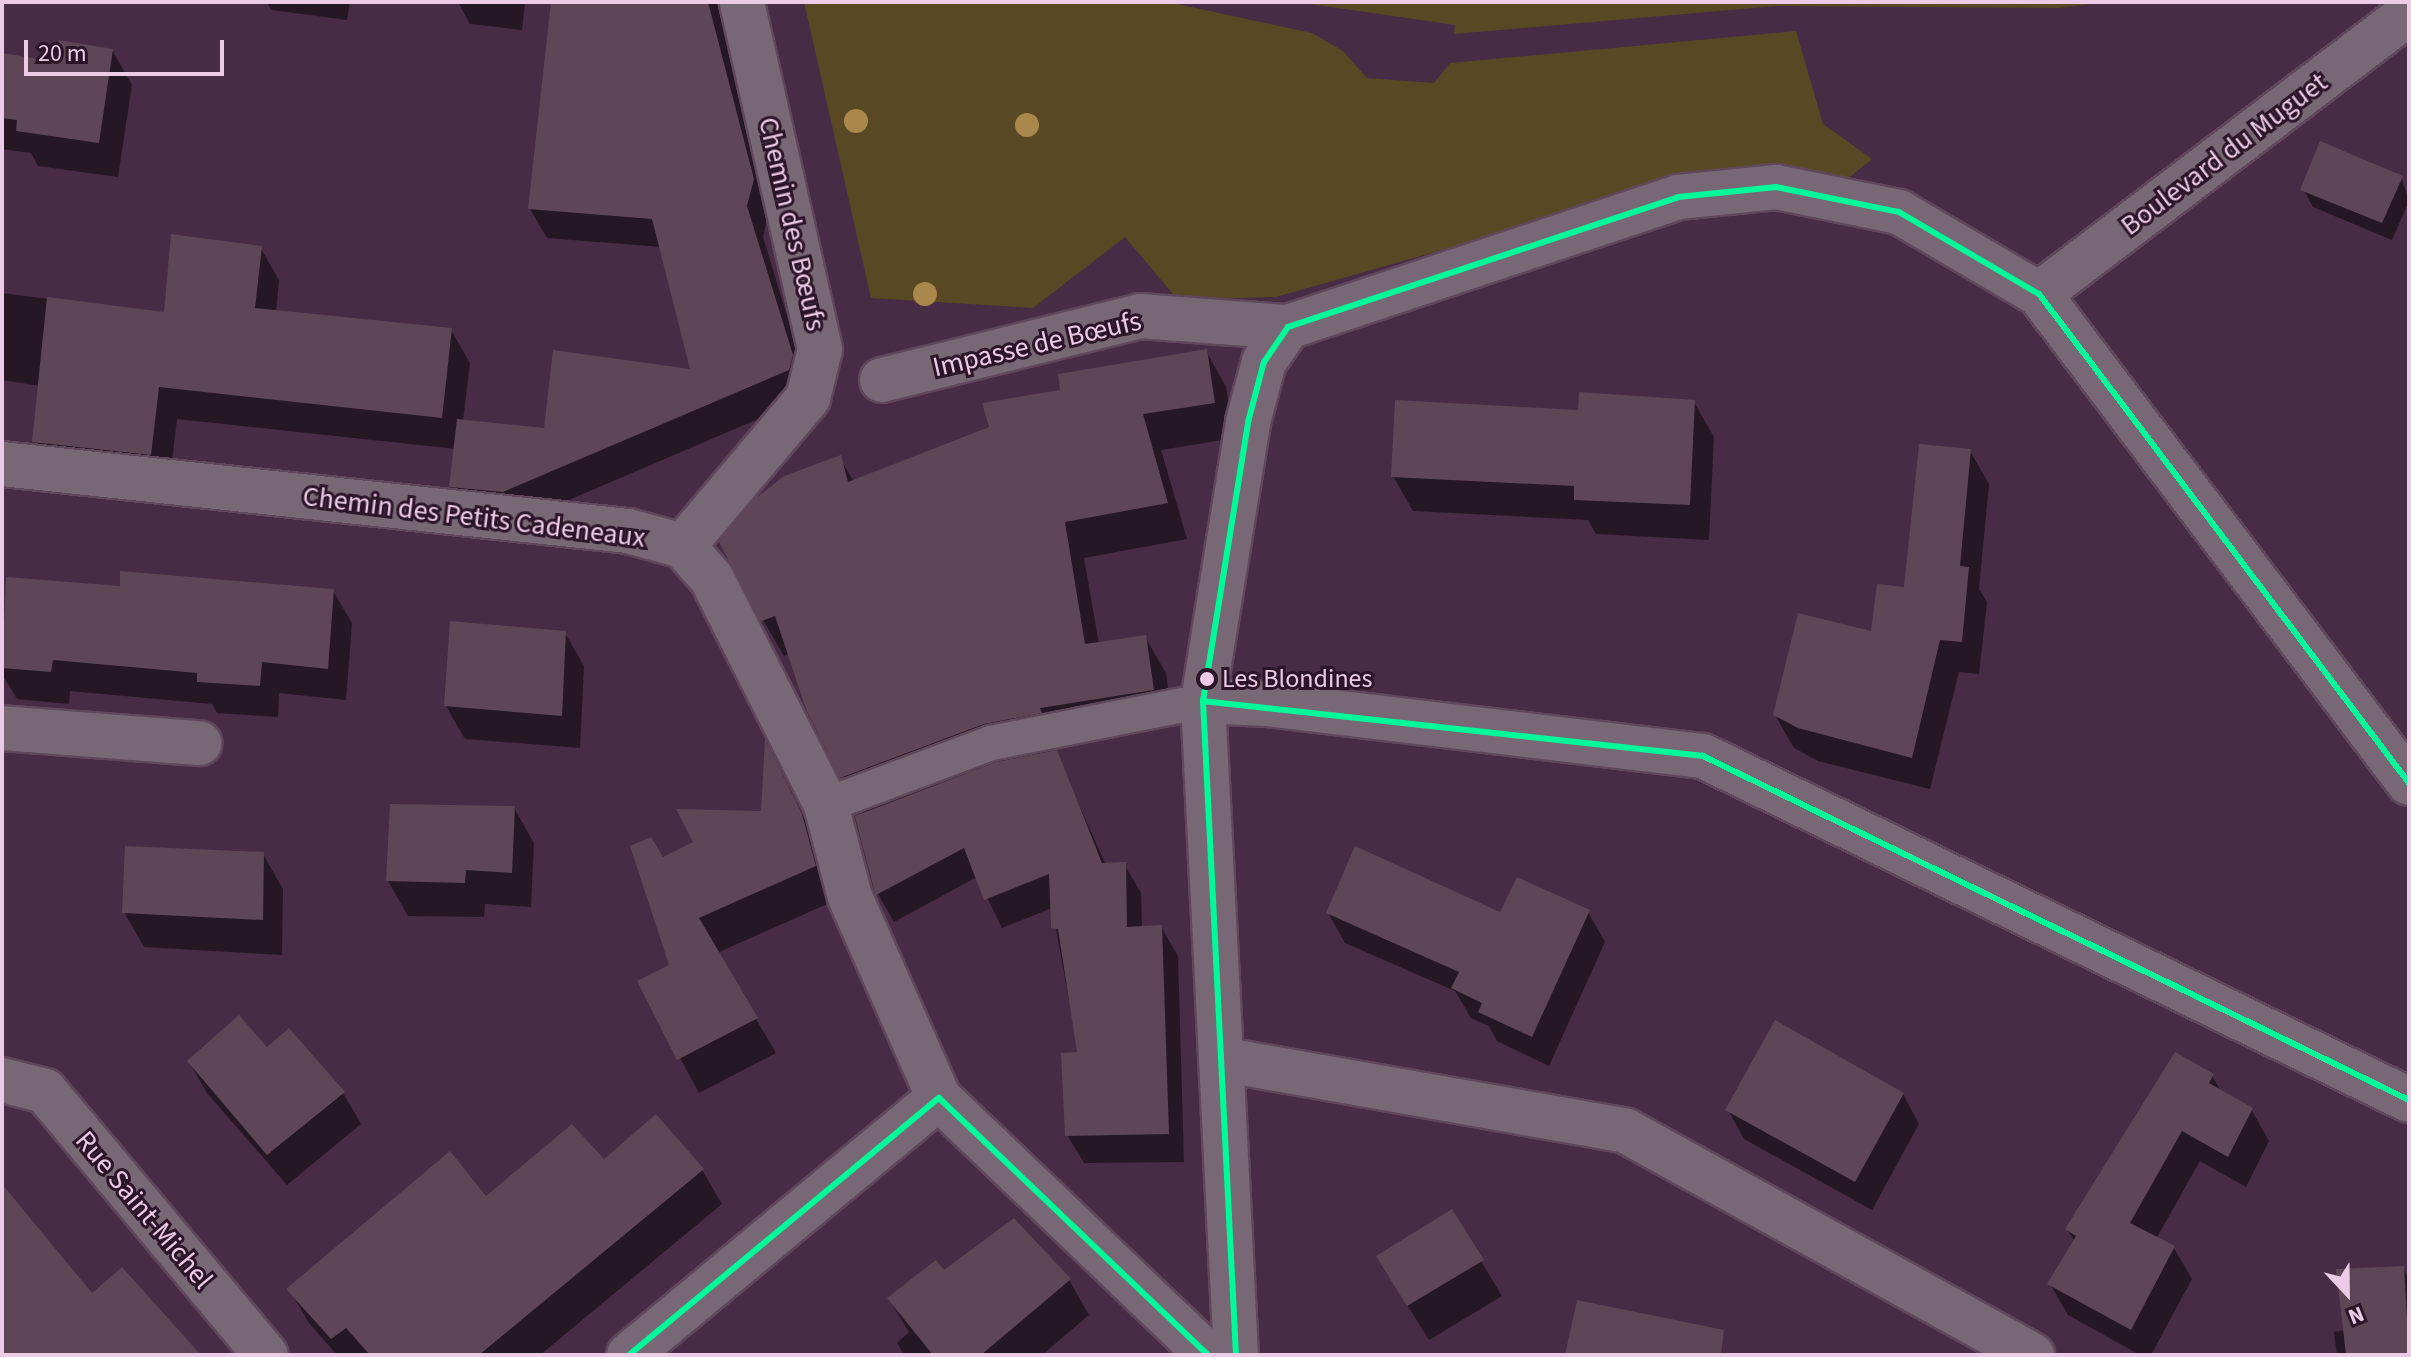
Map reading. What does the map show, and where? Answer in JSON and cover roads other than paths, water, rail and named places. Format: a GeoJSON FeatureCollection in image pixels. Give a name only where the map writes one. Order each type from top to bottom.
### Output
{"type":"FeatureCollection","features":[{"type":"Feature","properties":{"kind":"street","name":"Chemin des Bœufs"},"geometry":{"type":"LineString","coordinates":[[683,546],[808,398],[820,349],[742,2]]}},
{"type":"Feature","properties":{"kind":"street","name":"Boulevard du Muguet"},"geometry":{"type":"LineString","coordinates":[[2039,294],[2409,13]]}},
{"type":"Feature","properties":{"kind":"street"},"geometry":{"type":"LineString","coordinates":[[1236,1355],[1225,1060],[1203,701],[1248,422],[1264,362],[1288,327],[1678,197],[1776,187],[1899,212],[2039,294],[2409,783]]}},
{"type":"Feature","properties":{"kind":"street","name":"Impasse de Bœufs"},"geometry":{"type":"LineString","coordinates":[[882,380],[1140,316],[1288,327]]}},
{"type":"Feature","properties":{"kind":"street","name":"Chemin des Petits Cadeneaux"},"geometry":{"type":"LineString","coordinates":[[2,464],[628,531],[683,546],[712,579],[826,805],[850,897],[939,1098],[1208,1355]]}},
{"type":"Feature","properties":{"kind":"street"},"geometry":{"type":"LineString","coordinates":[[1203,701],[1266,704],[1703,756],[2409,1100]]}},
{"type":"Feature","properties":{"kind":"street"},"geometry":{"type":"LineString","coordinates":[[2,728],[199,743]]}},
{"type":"Feature","properties":{"kind":"street"},"geometry":{"type":"LineString","coordinates":[[1225,1060],[1626,1131],[2032,1355]]}},
{"type":"Feature","properties":{"kind":"street","name":"Rue Saint-Michel"},"geometry":{"type":"LineString","coordinates":[[5,1068],[45,1091],[266,1355]]}},
{"type":"Feature","properties":{"kind":"street"},"geometry":{"type":"LineString","coordinates":[[629,1355],[939,1098]]}},
{"type":"Feature","properties":{"kind":"lane"},"geometry":{"type":"LineString","coordinates":[[826,805],[991,743],[1203,701]]}},
{"type":"Feature","properties":{"kind":"place","name":"Les Blondines"},"geometry":{"type":"Point","coordinates":[1207,679]}}]}
